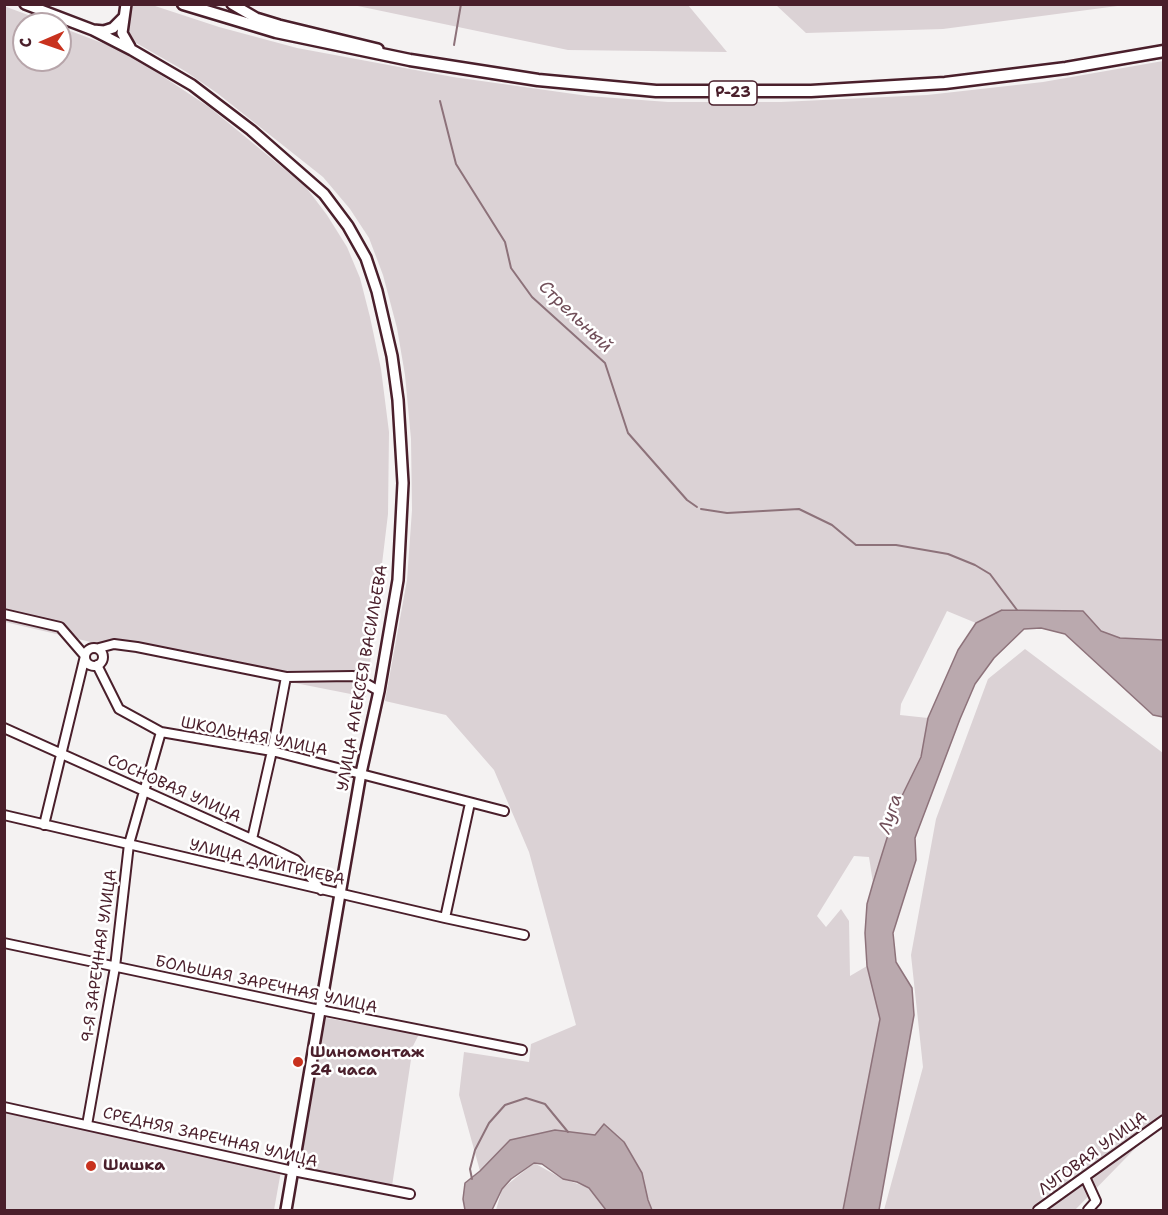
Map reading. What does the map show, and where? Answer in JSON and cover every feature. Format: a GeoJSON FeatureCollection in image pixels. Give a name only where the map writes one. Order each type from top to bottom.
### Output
{"type":"FeatureCollection","features":[{"type":"Feature","properties":{"kind":"highway","name":"Р-23"},"geometry":{"type":"LineString","coordinates":[[183,4],[276,32],[450,67],[538,81],[628,90],[770,92],[870,88],[980,79],[1164,51]]}},
{"type":"Feature","properties":{"kind":"main road","name":"УЛИЦА АЛЕКСЕЯ ВАСИЛЬЕВА"},"geometry":{"type":"LineString","coordinates":[[25,4],[93,30],[192,85],[307,178],[337,209],[358,243],[369,265],[382,313],[398,400],[403,483],[398,580],[340,894],[286,1210]]}},
{"type":"Feature","properties":{"kind":"main road"},"geometry":{"type":"LineString","coordinates":[[126,4],[122,33],[132,50]]}},
{"type":"Feature","properties":{"kind":"main road"},"geometry":{"type":"LineString","coordinates":[[232,4],[256,18],[279,26],[450,67]]}},
{"type":"Feature","properties":{"kind":"main road"},"geometry":{"type":"LineString","coordinates":[[93,30],[104,31],[113,28],[124,16]]}},
{"type":"Feature","properties":{"kind":"street"},"geometry":{"type":"LineString","coordinates":[[4,614],[60,627],[88,664],[97,666],[102,662],[104,656],[99,648]]}},
{"type":"Feature","properties":{"kind":"street"},"geometry":{"type":"LineString","coordinates":[[44,825],[84,659],[90,648],[114,644],[137,647],[286,677],[353,676],[379,690]]}},
{"type":"Feature","properties":{"kind":"street","name":"ШКОЛЬНАЯ УЛИЦА"},"geometry":{"type":"LineString","coordinates":[[97,666],[118,709],[161,732],[272,751],[504,811]]}},
{"type":"Feature","properties":{"kind":"street"},"geometry":{"type":"LineString","coordinates":[[252,839],[286,677]]}},
{"type":"Feature","properties":{"kind":"street","name":"СОСНОВАЯ УЛИЦА"},"geometry":{"type":"LineString","coordinates":[[4,728],[296,860],[321,890]]}},
{"type":"Feature","properties":{"kind":"street","name":"9-Я ЗАРЕЧНАЯ УЛИЦА"},"geometry":{"type":"LineString","coordinates":[[87,1125],[115,967],[129,844],[161,732]]}},
{"type":"Feature","properties":{"kind":"street"},"geometry":{"type":"LineString","coordinates":[[445,918],[470,803]]}},
{"type":"Feature","properties":{"kind":"street","name":"УЛИЦА ДМИТРИЕВА"},"geometry":{"type":"LineString","coordinates":[[4,814],[321,890],[524,935]]}},
{"type":"Feature","properties":{"kind":"street","name":"БОЛЬШАЯ ЗАРЕЧНАЯ УЛИЦА"},"geometry":{"type":"LineString","coordinates":[[4,943],[522,1050]]}},
{"type":"Feature","properties":{"kind":"street","name":"СРЕДНЯЯ ЗАРЕЧНАЯ УЛИЦА"},"geometry":{"type":"LineString","coordinates":[[4,1107],[292,1171],[410,1194]]}},
{"type":"Feature","properties":{"kind":"street","name":"ЛУГОВАЯ УЛИЦА"},"geometry":{"type":"LineString","coordinates":[[1038,1210],[1164,1120]]}},
{"type":"Feature","properties":{"kind":"street"},"geometry":{"type":"LineString","coordinates":[[1085,1177],[1096,1201],[1088,1210]]}},
{"type":"Feature","properties":{"kind":"shaded area"},"geometry":{"type":"Polygon","coordinates":[[[132,5],[152,5],[219,27],[297,48],[453,77],[588,96],[668,102],[781,102],[927,95],[1043,82],[1163,61],[1163,640],[1120,638],[1101,631],[1082,611],[1002,610],[976,623],[947,611],[901,704],[900,715],[928,718],[921,757],[897,806],[873,883],[869,857],[854,856],[817,916],[826,927],[841,909],[849,921],[850,976],[867,966],[880,1019],[843,1210],[652,1210],[642,1173],[624,1142],[595,1135],[555,1130],[510,1140],[480,1171],[459,1095],[464,1052],[529,1062],[531,1044],[576,1025],[529,852],[494,770],[446,715],[385,701],[407,580],[412,510],[411,439],[405,375],[397,328],[383,275],[369,238],[350,209],[323,177],[217,93],[185,71],[131,40],[127,33],[132,5]]]}},
{"type":"Feature","properties":{"kind":"shaded area"},"geometry":{"type":"Polygon","coordinates":[[[353,5],[688,5],[727,52],[568,50],[353,5]]]}},
{"type":"Feature","properties":{"kind":"shaded area"},"geometry":{"type":"Polygon","coordinates":[[[776,5],[1125,5],[943,29],[806,33],[776,5]]]}},
{"type":"Feature","properties":{"kind":"shaded area"},"geometry":{"type":"Polygon","coordinates":[[[4,6],[20,12],[12,12],[12,72],[72,72],[72,32],[126,52],[209,107],[305,186],[347,247],[360,278],[381,369],[389,432],[388,514],[366,697],[112,647],[5,622],[4,6]]]}},
{"type":"Feature","properties":{"kind":"shaded area"},"geometry":{"type":"Polygon","coordinates":[[[1002,610],[1083,611],[1101,631],[1120,638],[1163,640],[1163,717],[1153,715],[1065,634],[1041,628],[1024,629],[994,658],[975,684],[915,838],[916,860],[893,933],[896,962],[912,988],[914,1015],[879,1210],[843,1210],[880,1019],[867,966],[865,933],[867,904],[897,806],[921,757],[928,718],[958,650],[976,623],[1002,610]]]}},
{"type":"Feature","properties":{"kind":"shaded area"},"geometry":{"type":"Polygon","coordinates":[[[1025,649],[1163,753],[1163,1120],[1075,1210],[884,1210],[923,1067],[911,955],[936,819],[988,679],[1025,649]]]}},
{"type":"Feature","properties":{"kind":"shaded area"},"geometry":{"type":"Polygon","coordinates":[[[326,1018],[419,1034],[413,1046],[392,1186],[300,1167],[326,1018]]]}},
{"type":"Feature","properties":{"kind":"shaded area"},"geometry":{"type":"Polygon","coordinates":[[[5,1110],[281,1171],[274,1210],[5,1210],[5,1110]]]}},
{"type":"Feature","properties":{"kind":"shaded area"},"geometry":{"type":"Polygon","coordinates":[[[604,1124],[624,1142],[642,1173],[652,1210],[606,1210],[589,1188],[563,1179],[542,1164],[534,1163],[511,1179],[502,1189],[492,1210],[465,1210],[463,1199],[465,1183],[510,1140],[555,1130],[595,1135],[604,1124]]]}},
{"type":"Feature","properties":{"kind":"shaded area"},"geometry":{"type":"Polygon","coordinates":[[[534,1163],[563,1179],[590,1188],[606,1210],[496,1210],[502,1189],[534,1163]]]}},
{"type":"Feature","properties":{"kind":"waterway","name":"Стрельный"},"geometry":{"type":"LineString","coordinates":[[454,45],[461,4]]}},
{"type":"Feature","properties":{"kind":"waterway","name":"Стрельный"},"geometry":{"type":"LineString","coordinates":[[440,101],[456,164],[505,242],[511,268],[532,297],[605,363],[628,433],[687,500],[697,507]]}},
{"type":"Feature","properties":{"kind":"waterway","name":"Стрельный"},"geometry":{"type":"LineString","coordinates":[[701,509],[727,513],[799,509],[832,525],[856,545],[896,545],[948,554],[990,574],[1017,610]]}},
{"type":"Feature","properties":{"kind":"waterway"},"geometry":{"type":"LineString","coordinates":[[472,1179],[470,1169],[475,1150],[489,1123],[505,1105],[526,1098],[545,1104],[568,1132]]}},
{"type":"Feature","properties":{"kind":"place","name":"Шиномонтаж 24 часа"},"geometry":{"type":"Point","coordinates":[298,1062]}},
{"type":"Feature","properties":{"kind":"place","name":"Шишка"},"geometry":{"type":"Point","coordinates":[91,1166]}},
{"type":"Feature","properties":{"kind":"water label","name":"Луга"},"geometry":{"type":"Point","coordinates":[891,814]}}]}
